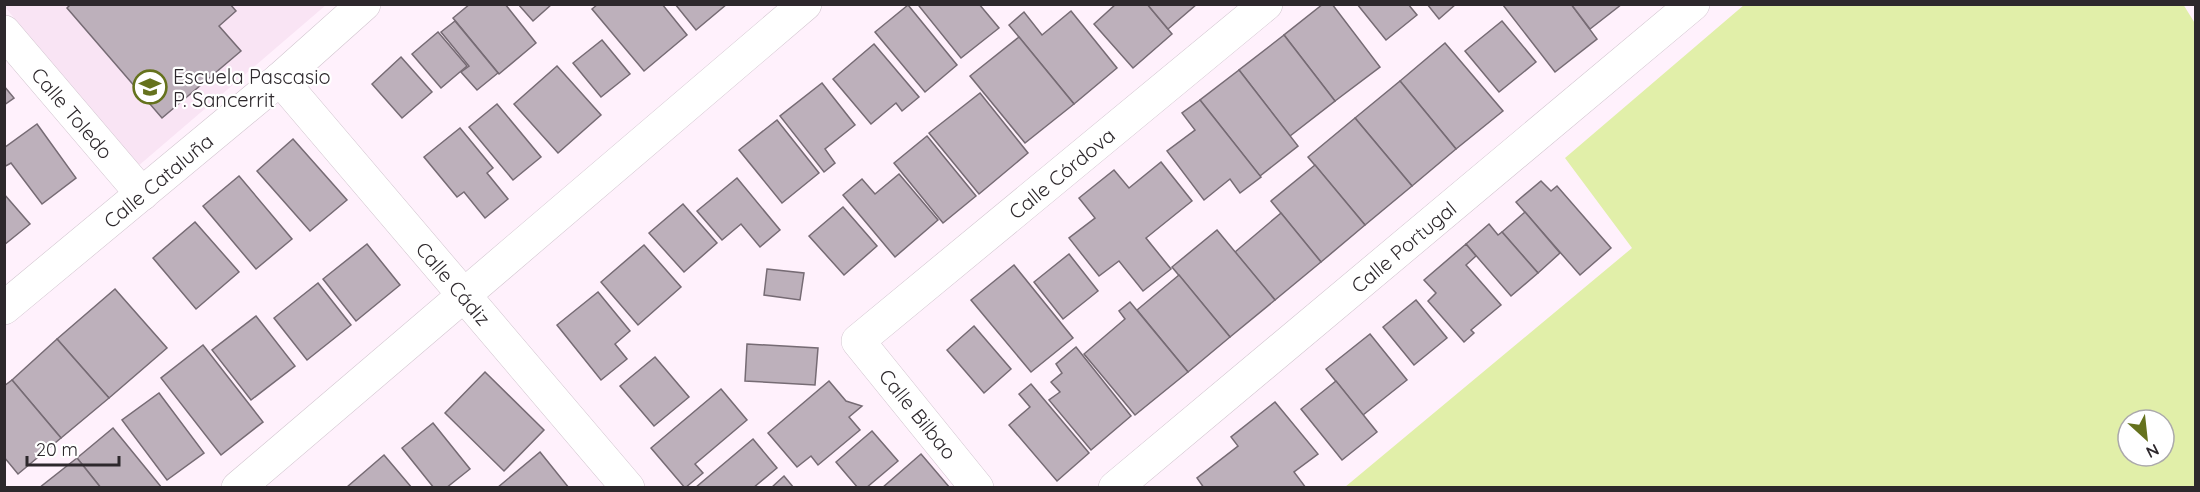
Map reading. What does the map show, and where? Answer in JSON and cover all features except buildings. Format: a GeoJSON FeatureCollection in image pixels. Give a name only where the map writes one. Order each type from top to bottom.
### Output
{"type":"FeatureCollection","features":[{"type":"Feature","properties":{"kind":"street","name":"Calle Cataluña"},"geometry":{"type":"LineString","coordinates":[[4,308],[280,79],[364,4]]}},
{"type":"Feature","properties":{"kind":"street"},"geometry":{"type":"LineString","coordinates":[[238,488],[805,4]]}},
{"type":"Feature","properties":{"kind":"street","name":"Calle Córdova"},"geometry":{"type":"LineString","coordinates":[[858,341],[1266,4]]}},
{"type":"Feature","properties":{"kind":"street","name":"Calle Portugal"},"geometry":{"type":"LineString","coordinates":[[1114,488],[1693,4]]}},
{"type":"Feature","properties":{"kind":"street","name":"Calle Toledo"},"geometry":{"type":"LineString","coordinates":[[4,32],[142,194]]}},
{"type":"Feature","properties":{"kind":"street","name":"Calle Cádiz"},"geometry":{"type":"LineString","coordinates":[[280,79],[628,488]]}},
{"type":"Feature","properties":{"kind":"street","name":"Calle Bilbao"},"geometry":{"type":"LineString","coordinates":[[858,341],[977,488]]}},
{"type":"Feature","properties":{"kind":"shaded area","name":"Escuela Pascasio P. Sancerrit"},"geometry":{"type":"Polygon","coordinates":[[[4,5],[326,5],[137,167],[4,5]]]}},
{"type":"Feature","properties":{"kind":"green space"},"geometry":{"type":"Polygon","coordinates":[[[2183,4],[2196,25],[2195,487],[1345,487],[1632,248],[1565,158],[1744,5],[2183,4]]]}},
{"type":"Feature","properties":{"kind":"place","name":"Escuela Pascasio P. Sancerrit"},"geometry":{"type":"Point","coordinates":[150,87]}}]}
